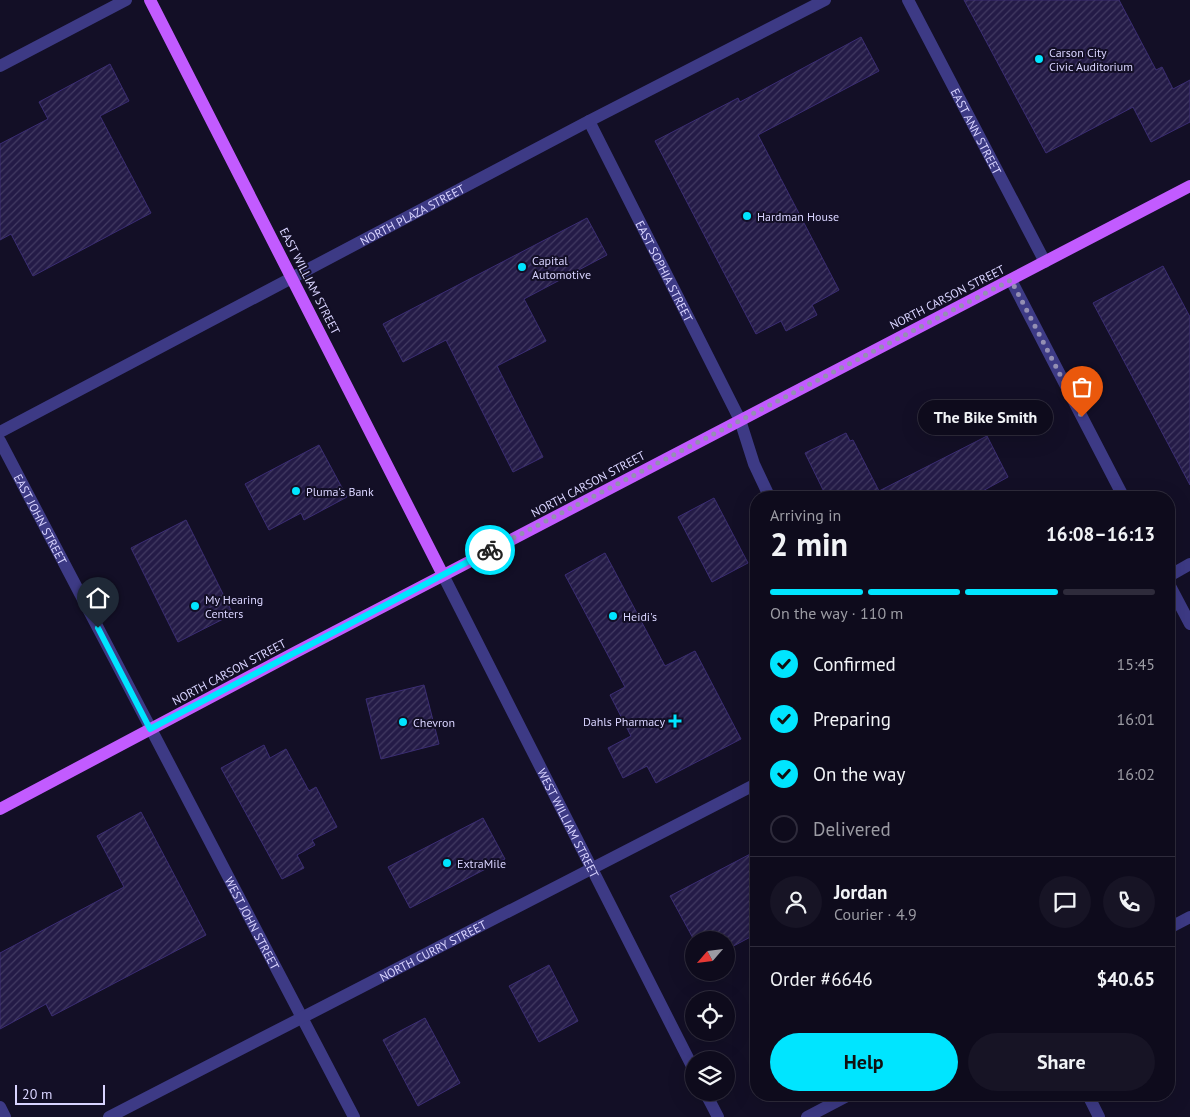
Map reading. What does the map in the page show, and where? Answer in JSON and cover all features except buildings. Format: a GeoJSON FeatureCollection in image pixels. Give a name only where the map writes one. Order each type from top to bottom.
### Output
{"type":"FeatureCollection","features":[{"type":"Feature","properties":{"kind":"main road","name":"EAST WILLIAM STREET"},"geometry":{"type":"LineString","coordinates":[[150,0],[443,575]]}},
{"type":"Feature","properties":{"kind":"main road","name":"NORTH CARSON STREET"},"geometry":{"type":"LineString","coordinates":[[0,809],[443,575],[1190,186]]}},
{"type":"Feature","properties":{"kind":"street"},"geometry":{"type":"LineString","coordinates":[[0,66],[126,0]]}},
{"type":"Feature","properties":{"kind":"street","name":"NORTH PLAZA STREET"},"geometry":{"type":"LineString","coordinates":[[0,432],[590,121],[825,0]]}},
{"type":"Feature","properties":{"kind":"street","name":"EAST ANN STREET"},"geometry":{"type":"LineString","coordinates":[[908,0],[1045,262]]}},
{"type":"Feature","properties":{"kind":"street","name":"EAST SOPHIA STREET"},"geometry":{"type":"LineString","coordinates":[[590,121],[740,420],[754,464],[767,491]]}},
{"type":"Feature","properties":{"kind":"street"},"geometry":{"type":"LineString","coordinates":[[1011,280],[1120,491]]}},
{"type":"Feature","properties":{"kind":"street","name":"EAST JOHN STREET"},"geometry":{"type":"LineString","coordinates":[[0,441],[150,729]]}},
{"type":"Feature","properties":{"kind":"street"},"geometry":{"type":"LineString","coordinates":[[1175,573],[1190,564]]}},
{"type":"Feature","properties":{"kind":"street","name":"WEST WILLIAM STREET"},"geometry":{"type":"LineString","coordinates":[[443,575],[685,1052]]}},
{"type":"Feature","properties":{"kind":"street"},"geometry":{"type":"LineString","coordinates":[[1175,595],[1190,624]]}},
{"type":"Feature","properties":{"kind":"street","name":"WEST JOHN STREET"},"geometry":{"type":"LineString","coordinates":[[150,729],[304,1018],[354,1117]]}},
{"type":"Feature","properties":{"kind":"street","name":"NORTH CURRY STREET"},"geometry":{"type":"LineString","coordinates":[[110,1117],[304,1018],[590,867],[750,787]]}},
{"type":"Feature","properties":{"kind":"street"},"geometry":{"type":"LineString","coordinates":[[1175,925],[1190,917]]}},
{"type":"Feature","properties":{"kind":"street"},"geometry":{"type":"LineString","coordinates":[[710,1101],[718,1117]]}},
{"type":"Feature","properties":{"kind":"street"},"geometry":{"type":"LineString","coordinates":[[807,1117],[838,1101]]}},
{"type":"Feature","properties":{"kind":"street"},"geometry":{"type":"LineString","coordinates":[[1091,1101],[1099,1117]]}},
{"type":"Feature","properties":{"kind":"street"},"geometry":{"type":"LineString","coordinates":[[0,1107],[5,1117]]}},
{"type":"Feature","properties":{"kind":"way so far"},"geometry":{"type":"LineString","coordinates":[[490,550],[1011,280],[1082,417]]}},
{"type":"Feature","properties":{"kind":"place","name":"Carson City Civic Auditorium"},"geometry":{"type":"Point","coordinates":[1039,59]}},
{"type":"Feature","properties":{"kind":"place","name":"Hardman House"},"geometry":{"type":"Point","coordinates":[747,216]}},
{"type":"Feature","properties":{"kind":"place","name":"Capital Automotive"},"geometry":{"type":"Point","coordinates":[522,267]}},
{"type":"Feature","properties":{"kind":"place","name":"The Bike Smith"},"geometry":{"type":"Point","coordinates":[1082,417]}},
{"type":"Feature","properties":{"kind":"place","name":"Pluma's Bank"},"geometry":{"type":"Point","coordinates":[296,491]}},
{"type":"Feature","properties":{"kind":"place","name":"My Hearing Centers"},"geometry":{"type":"Point","coordinates":[195,606]}},
{"type":"Feature","properties":{"kind":"place","name":"Heidi's"},"geometry":{"type":"Point","coordinates":[613,616]}},
{"type":"Feature","properties":{"kind":"place","name":"Dahls Pharmacy"},"geometry":{"type":"Point","coordinates":[675,721]}},
{"type":"Feature","properties":{"kind":"place","name":"Chevron"},"geometry":{"type":"Point","coordinates":[403,722]}},
{"type":"Feature","properties":{"kind":"place","name":"ExtraMile"},"geometry":{"type":"Point","coordinates":[447,863]}},
{"type":"Feature","properties":{"kind":"route"},"geometry":{"type":"LineString","coordinates":[[98,628],[150,729],[490,550]]}}]}
